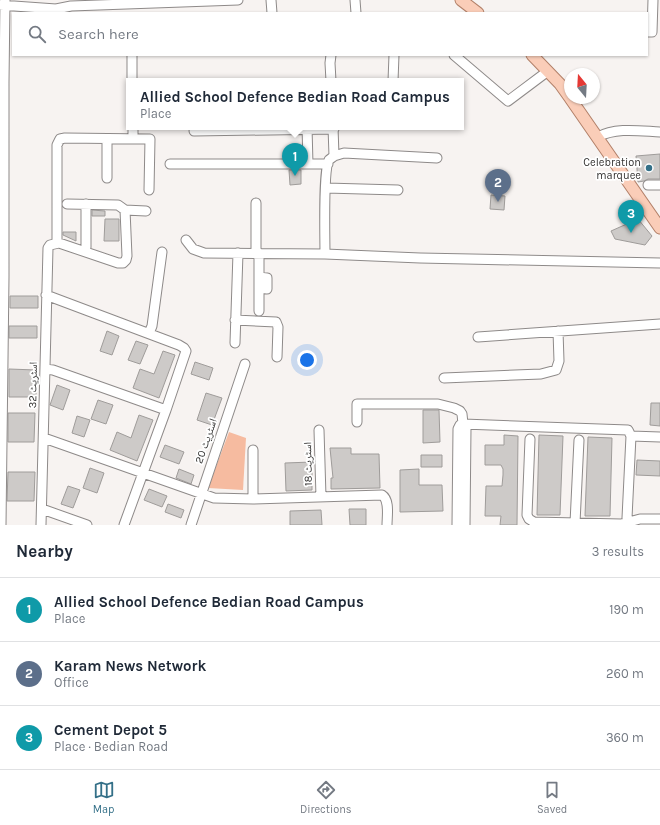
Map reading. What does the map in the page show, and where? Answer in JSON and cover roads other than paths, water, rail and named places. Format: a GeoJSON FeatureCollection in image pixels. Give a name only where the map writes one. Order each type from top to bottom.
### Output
{"type":"FeatureCollection","features":[{"type":"Feature","properties":{"kind":"main road"},"geometry":{"type":"LineString","coordinates":[[461,0],[477,12]]}},
{"type":"Feature","properties":{"kind":"main road"},"geometry":{"type":"LineString","coordinates":[[533,56],[564,90]]}},
{"type":"Feature","properties":{"kind":"main road"},"geometry":{"type":"LineString","coordinates":[[574,104],[660,228]]}},
{"type":"Feature","properties":{"kind":"street"},"geometry":{"type":"LineString","coordinates":[[1,525],[4,3],[56,11],[71,3],[130,8],[238,0]]}},
{"type":"Feature","properties":{"kind":"street"},"geometry":{"type":"LineString","coordinates":[[271,0],[272,12]]}},
{"type":"Feature","properties":{"kind":"street"},"geometry":{"type":"LineString","coordinates":[[355,0],[356,12]]}},
{"type":"Feature","properties":{"kind":"street"},"geometry":{"type":"LineString","coordinates":[[653,0],[653,32]]}},
{"type":"Feature","properties":{"kind":"street"},"geometry":{"type":"LineString","coordinates":[[132,56],[132,78]]}},
{"type":"Feature","properties":{"kind":"street"},"geometry":{"type":"LineString","coordinates":[[331,56],[331,78]]}},
{"type":"Feature","properties":{"kind":"street"},"geometry":{"type":"LineString","coordinates":[[393,78],[394,56]]}},
{"type":"Feature","properties":{"kind":"street"},"geometry":{"type":"LineString","coordinates":[[455,56],[508,101],[548,71]]}},
{"type":"Feature","properties":{"kind":"street"},"geometry":{"type":"LineString","coordinates":[[133,130],[133,138]]}},
{"type":"Feature","properties":{"kind":"street"},"geometry":{"type":"LineString","coordinates":[[194,131],[232,130]]}},
{"type":"Feature","properties":{"kind":"street"},"geometry":{"type":"LineString","coordinates":[[307,130],[308,164]]}},
{"type":"Feature","properties":{"kind":"street"},"geometry":{"type":"LineString","coordinates":[[334,130],[334,156]]}},
{"type":"Feature","properties":{"kind":"street"},"geometry":{"type":"LineString","coordinates":[[598,137],[616,131],[660,132]]}},
{"type":"Feature","properties":{"kind":"street","name":"اسٹریٹ 32"},"geometry":{"type":"LineString","coordinates":[[41,525],[47,261],[48,248],[53,244],[58,141],[66,138],[107,139]]}},
{"type":"Feature","properties":{"kind":"street"},"geometry":{"type":"LineString","coordinates":[[107,178],[107,139],[150,139],[149,190]]}},
{"type":"Feature","properties":{"kind":"street"},"geometry":{"type":"LineString","coordinates":[[325,254],[326,188],[329,159],[344,153],[437,158]]}},
{"type":"Feature","properties":{"kind":"street"},"geometry":{"type":"LineString","coordinates":[[170,164],[328,164]]}},
{"type":"Feature","properties":{"kind":"street"},"geometry":{"type":"LineString","coordinates":[[648,185],[660,185]]}},
{"type":"Feature","properties":{"kind":"street"},"geometry":{"type":"LineString","coordinates":[[326,188],[398,190]]}},
{"type":"Feature","properties":{"kind":"street"},"geometry":{"type":"LineString","coordinates":[[256,203],[259,277],[267,278],[267,289],[259,288],[259,311]]}},
{"type":"Feature","properties":{"kind":"street"},"geometry":{"type":"LineString","coordinates":[[68,204],[118,205],[125,210],[146,211]]}},
{"type":"Feature","properties":{"kind":"street"},"geometry":{"type":"LineString","coordinates":[[85,251],[86,204]]}},
{"type":"Feature","properties":{"kind":"street"},"geometry":{"type":"LineString","coordinates":[[53,244],[85,251],[118,263],[123,263],[127,256],[125,210]]}},
{"type":"Feature","properties":{"kind":"street"},"geometry":{"type":"LineString","coordinates":[[186,240],[193,249],[204,252],[660,263]]}},
{"type":"Feature","properties":{"kind":"street"},"geometry":{"type":"LineString","coordinates":[[149,333],[152,326],[162,252]]}},
{"type":"Feature","properties":{"kind":"street"},"geometry":{"type":"LineString","coordinates":[[234,343],[238,253]]}},
{"type":"Feature","properties":{"kind":"street"},"geometry":{"type":"LineString","coordinates":[[46,295],[182,346],[186,351],[124,525]]}},
{"type":"Feature","properties":{"kind":"street"},"geometry":{"type":"LineString","coordinates":[[235,320],[276,322],[278,327],[277,357]]}},
{"type":"Feature","properties":{"kind":"street"},"geometry":{"type":"LineString","coordinates":[[478,337],[660,324]]}},
{"type":"Feature","properties":{"kind":"street"},"geometry":{"type":"LineString","coordinates":[[444,378],[541,374],[556,370],[559,361],[558,331]]}},
{"type":"Feature","properties":{"kind":"street","name":"اسٹریٹ 20"},"geometry":{"type":"LineString","coordinates":[[191,525],[245,364]]}},
{"type":"Feature","properties":{"kind":"street"},"geometry":{"type":"LineString","coordinates":[[45,369],[53,370],[166,410]]}},
{"type":"Feature","properties":{"kind":"street"},"geometry":{"type":"LineString","coordinates":[[357,422],[357,404],[438,404],[460,411],[462,414],[463,424],[466,426],[465,525]]}},
{"type":"Feature","properties":{"kind":"street"},"geometry":{"type":"LineString","coordinates":[[457,525],[458,429],[460,425],[463,424],[625,429],[631,436],[627,518],[630,524]]}},
{"type":"Feature","properties":{"kind":"street","name":"اسٹریٹ 18"},"geometry":{"type":"LineString","coordinates":[[319,430],[321,497]]}},
{"type":"Feature","properties":{"kind":"street"},"geometry":{"type":"LineString","coordinates":[[631,436],[660,437]]}},
{"type":"Feature","properties":{"kind":"street"},"geometry":{"type":"LineString","coordinates":[[44,438],[214,498],[253,499],[382,495],[387,501],[387,525]]}},
{"type":"Feature","properties":{"kind":"street"},"geometry":{"type":"LineString","coordinates":[[530,439],[527,515],[529,520],[534,522],[630,524],[640,519],[660,519]]}},
{"type":"Feature","properties":{"kind":"street"},"geometry":{"type":"LineString","coordinates":[[575,523],[579,440]]}},
{"type":"Feature","properties":{"kind":"street"},"geometry":{"type":"LineString","coordinates":[[253,450],[253,499]]}},
{"type":"Feature","properties":{"kind":"street"},"geometry":{"type":"LineString","coordinates":[[42,509],[87,525]]}},
{"type":"Feature","properties":{"kind":"place","name":"Celebration marquee"},"geometry":{"type":"Point","coordinates":[649,168]}},
{"type":"Feature","properties":{"kind":"place","name":"Allied School Defence Bedian Road Campus"},"geometry":{"type":"Point","coordinates":[295,176]}},
{"type":"Feature","properties":{"kind":"place","name":"Karam News Network"},"geometry":{"type":"Point","coordinates":[498,202]}},
{"type":"Feature","properties":{"kind":"place","name":"Cement Depot 5"},"geometry":{"type":"Point","coordinates":[631,233]}}]}
